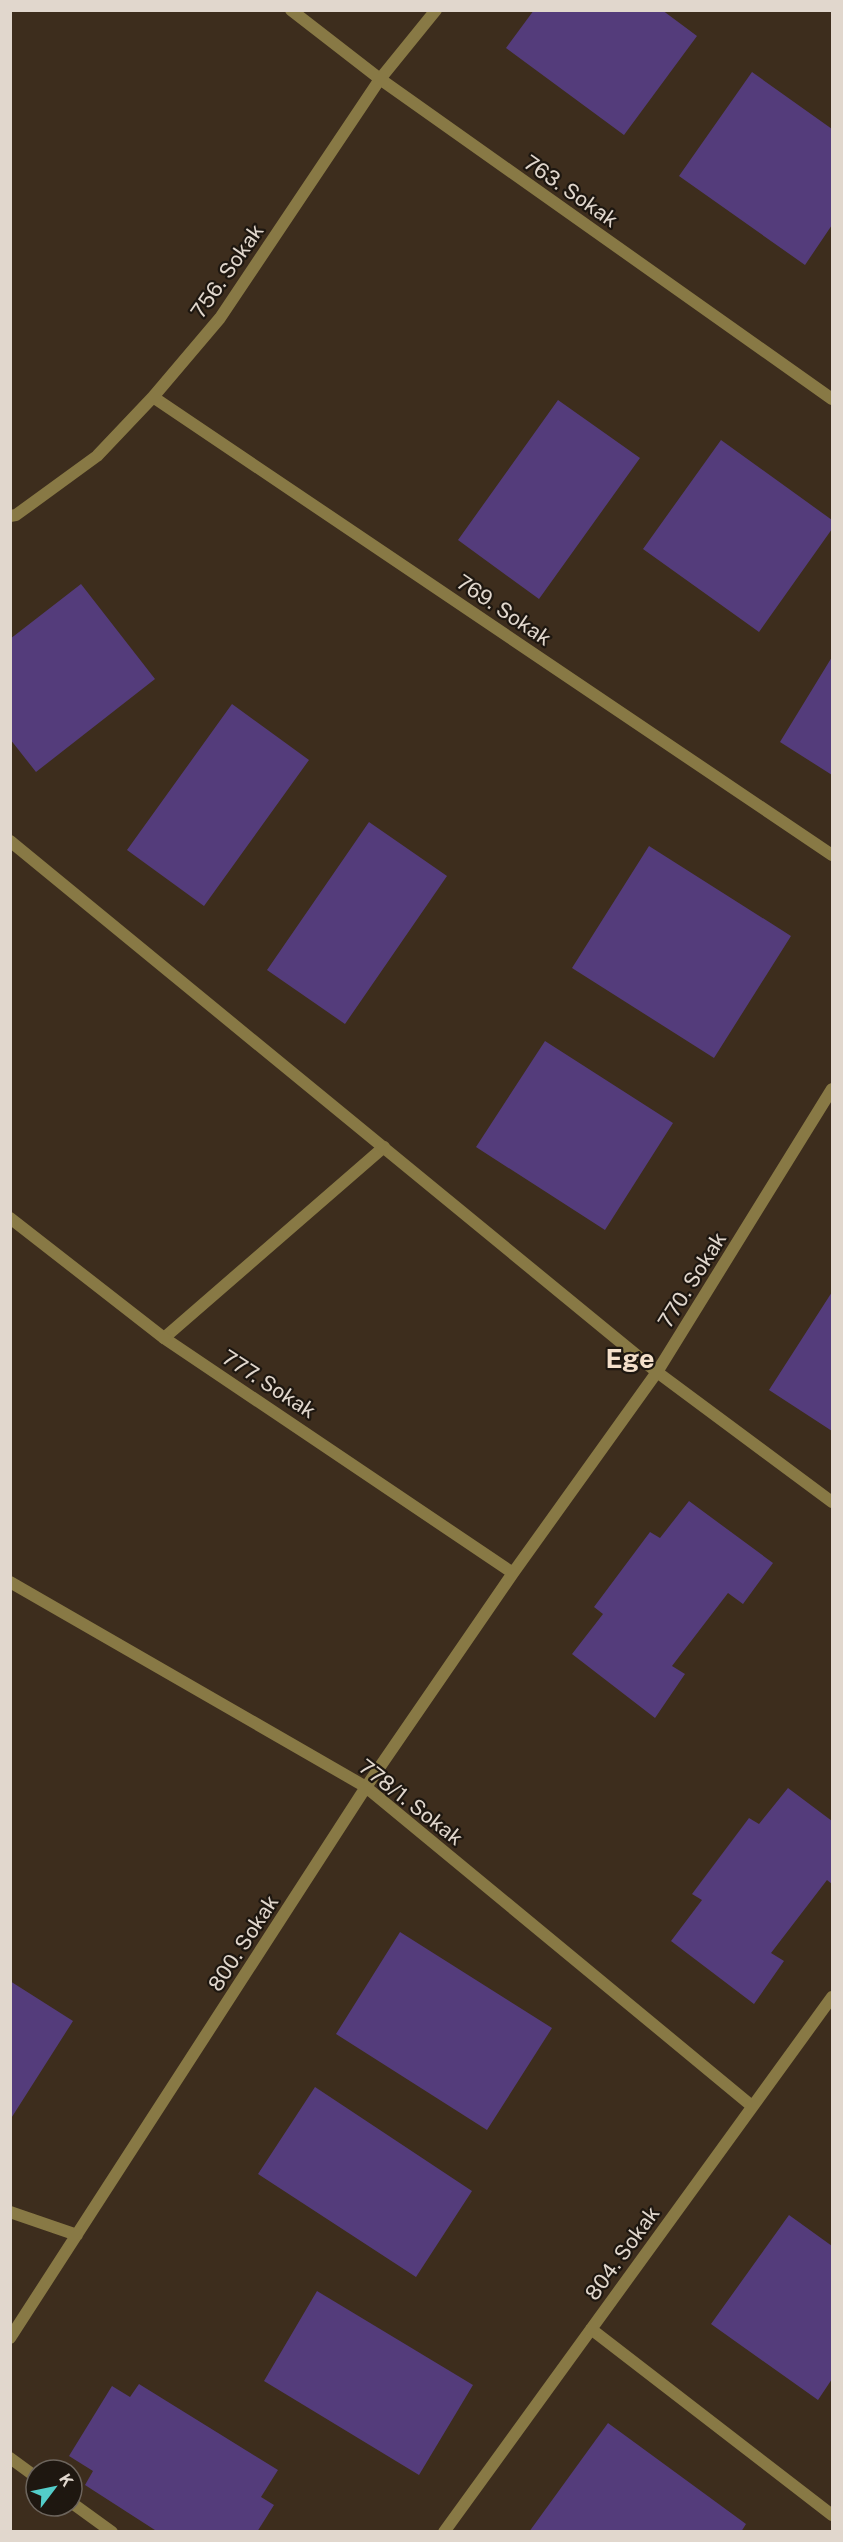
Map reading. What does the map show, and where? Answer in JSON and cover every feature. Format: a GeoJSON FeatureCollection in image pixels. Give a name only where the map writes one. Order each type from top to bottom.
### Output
{"type":"FeatureCollection","features":[{"type":"Feature","properties":{"kind":"street","name":"763. Sokak"},"geometry":{"type":"LineString","coordinates":[[291,10],[380,79],[832,399]]}},
{"type":"Feature","properties":{"kind":"street","name":"756. Sokak"},"geometry":{"type":"LineString","coordinates":[[10,516],[16,515],[97,456],[153,397],[220,318],[380,79],[436,10]]}},
{"type":"Feature","properties":{"kind":"street","name":"769. Sokak"},"geometry":{"type":"LineString","coordinates":[[153,397],[832,855]]}},
{"type":"Feature","properties":{"kind":"street"},"geometry":{"type":"LineString","coordinates":[[10,841],[657,1372],[832,1502]]}},
{"type":"Feature","properties":{"kind":"street","name":"770. Sokak"},"geometry":{"type":"LineString","coordinates":[[513,1573],[657,1372],[832,1089]]}},
{"type":"Feature","properties":{"kind":"street"},"geometry":{"type":"LineString","coordinates":[[164,1338],[384,1147]]}},
{"type":"Feature","properties":{"kind":"street","name":"777. Sokak"},"geometry":{"type":"LineString","coordinates":[[10,1218],[164,1338],[513,1573]]}},
{"type":"Feature","properties":{"kind":"street","name":"800. Sokak"},"geometry":{"type":"LineString","coordinates":[[10,2338],[366,1787],[513,1573]]}},
{"type":"Feature","properties":{"kind":"street","name":"778/1. Sokak"},"geometry":{"type":"LineString","coordinates":[[10,1582],[366,1787],[752,2106]]}},
{"type":"Feature","properties":{"kind":"street","name":"804. Sokak"},"geometry":{"type":"LineString","coordinates":[[444,2532],[832,1998]]}},
{"type":"Feature","properties":{"kind":"street"},"geometry":{"type":"LineString","coordinates":[[10,2212],[77,2235]]}},
{"type":"Feature","properties":{"kind":"street"},"geometry":{"type":"LineString","coordinates":[[591,2329],[832,2515]]}},
{"type":"Feature","properties":{"kind":"street"},"geometry":{"type":"LineString","coordinates":[[10,2458],[24,2468]]}},
{"type":"Feature","properties":{"kind":"street"},"geometry":{"type":"LineString","coordinates":[[84,2512],[112,2532]]}},
{"type":"Feature","properties":{"kind":"building"},"geometry":{"type":"Polygon","coordinates":[[[534,10],[662,10],[697,36],[624,135],[506,48],[534,10]]]}},
{"type":"Feature","properties":{"kind":"building"},"geometry":{"type":"Polygon","coordinates":[[[752,72],[832,129],[832,225],[805,265],[679,176],[752,72]]]}},
{"type":"Feature","properties":{"kind":"building"},"geometry":{"type":"Polygon","coordinates":[[[558,400],[640,458],[539,599],[458,540],[558,400]]]}},
{"type":"Feature","properties":{"kind":"building"},"geometry":{"type":"Polygon","coordinates":[[[721,440],[832,520],[832,529],[759,632],[643,549],[721,440]]]}},
{"type":"Feature","properties":{"kind":"building"},"geometry":{"type":"Polygon","coordinates":[[[81,584],[155,679],[36,772],[10,739],[10,639],[81,584]]]}},
{"type":"Feature","properties":{"kind":"building"},"geometry":{"type":"Polygon","coordinates":[[[832,657],[832,775],[780,742],[832,657]]]}},
{"type":"Feature","properties":{"kind":"building"},"geometry":{"type":"Polygon","coordinates":[[[232,704],[309,760],[204,906],[127,850],[232,704]]]}},
{"type":"Feature","properties":{"kind":"building"},"geometry":{"type":"Polygon","coordinates":[[[369,822],[447,876],[345,1024],[267,970],[369,822]]]}},
{"type":"Feature","properties":{"kind":"building"},"geometry":{"type":"Polygon","coordinates":[[[649,846],[791,936],[714,1058],[572,968],[649,846]]]}},
{"type":"Feature","properties":{"kind":"building"},"geometry":{"type":"Polygon","coordinates":[[[545,1041],[673,1123],[605,1230],[476,1147],[545,1041]]]}},
{"type":"Feature","properties":{"kind":"building"},"geometry":{"type":"Polygon","coordinates":[[[832,1292],[832,1431],[769,1390],[832,1292]]]}},
{"type":"Feature","properties":{"kind":"building"},"geometry":{"type":"Polygon","coordinates":[[[689,1501],[773,1563],[743,1604],[728,1593],[672,1666],[685,1674],[655,1718],[572,1654],[603,1614],[594,1607],[650,1532],[660,1538],[689,1501]]]}},
{"type":"Feature","properties":{"kind":"building"},"geometry":{"type":"Polygon","coordinates":[[[788,1788],[832,1821],[832,1884],[827,1880],[771,1953],[784,1961],[754,2004],[671,1941],[702,1900],[692,1894],[749,1818],[759,1824],[788,1788]]]}},
{"type":"Feature","properties":{"kind":"building"},"geometry":{"type":"Polygon","coordinates":[[[400,1932],[552,2028],[487,2130],[336,2034],[400,1932]]]}},
{"type":"Feature","properties":{"kind":"building"},"geometry":{"type":"Polygon","coordinates":[[[10,1981],[73,2021],[10,2120],[10,1981]]]}},
{"type":"Feature","properties":{"kind":"building"},"geometry":{"type":"Polygon","coordinates":[[[315,2087],[472,2191],[416,2277],[258,2174],[315,2087]]]}},
{"type":"Feature","properties":{"kind":"building"},"geometry":{"type":"Polygon","coordinates":[[[789,2215],[832,2246],[832,2379],[818,2400],[711,2324],[789,2215]]]}},
{"type":"Feature","properties":{"kind":"building"},"geometry":{"type":"Polygon","coordinates":[[[317,2291],[473,2385],[419,2475],[264,2381],[317,2291]]]}},
{"type":"Feature","properties":{"kind":"building"},"geometry":{"type":"Polygon","coordinates":[[[139,2384],[278,2470],[261,2497],[274,2505],[257,2532],[158,2532],[85,2485],[93,2471],[84,2465],[84,2458],[69,2456],[112,2386],[130,2397],[139,2384]]]}},
{"type":"Feature","properties":{"kind":"building"},"geometry":{"type":"Polygon","coordinates":[[[608,2423],[746,2524],[741,2532],[529,2532],[608,2423]]]}},
{"type":"Feature","properties":{"kind":"district","name":"Ege"},"geometry":{"type":"Point","coordinates":[630,1358]}}]}
